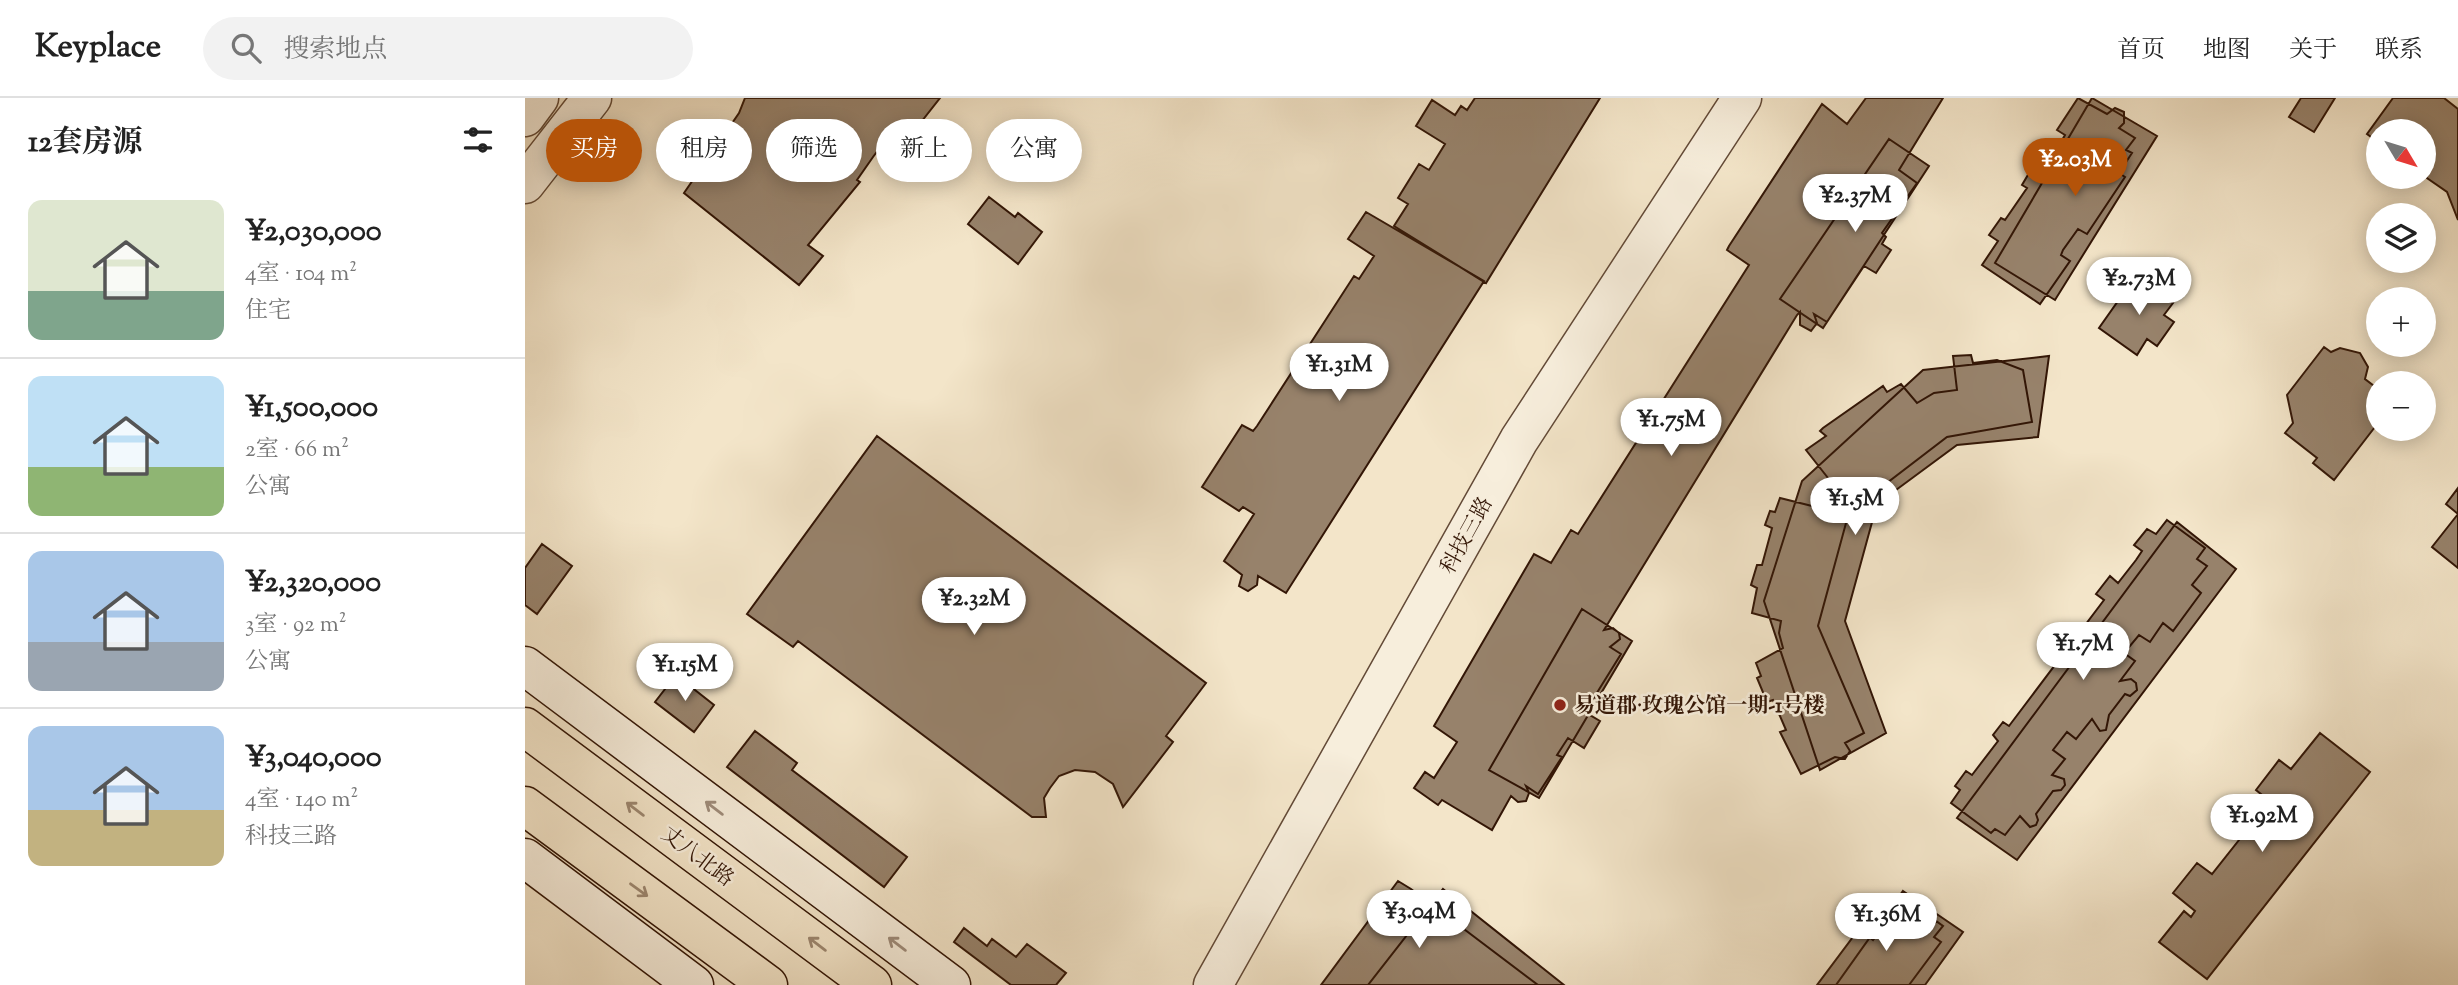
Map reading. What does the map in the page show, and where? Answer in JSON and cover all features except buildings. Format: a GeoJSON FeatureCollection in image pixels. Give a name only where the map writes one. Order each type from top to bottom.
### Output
{"type":"FeatureCollection","features":[{"type":"Feature","properties":{"kind":"main road","name":"丈八北路"},"geometry":{"type":"LineString","coordinates":[[525,727],[872,985]]}},
{"type":"Feature","properties":{"kind":"main road"},"geometry":{"type":"LineString","coordinates":[[525,806],[768,985]]}},
{"type":"Feature","properties":{"kind":"street"},"geometry":{"type":"LineString","coordinates":[[525,117],[539,98]]}},
{"type":"Feature","properties":{"kind":"street"},"geometry":{"type":"LineString","coordinates":[[525,184],[592,98]]}},
{"type":"Feature","properties":{"kind":"street","name":"科技三路"},"geometry":{"type":"LineString","coordinates":[[1213,985],[1519,440],[1742,98]]}},
{"type":"Feature","properties":{"kind":"street"},"geometry":{"type":"LineString","coordinates":[[525,666],[951,985]]}},
{"type":"Feature","properties":{"kind":"street"},"geometry":{"type":"LineString","coordinates":[[525,858],[694,985]]}},
{"type":"Feature","properties":{"kind":"place","name":"易道郡·玫瑰公馆一期-1号楼"},"geometry":{"type":"Point","coordinates":[1560,705]}}]}
